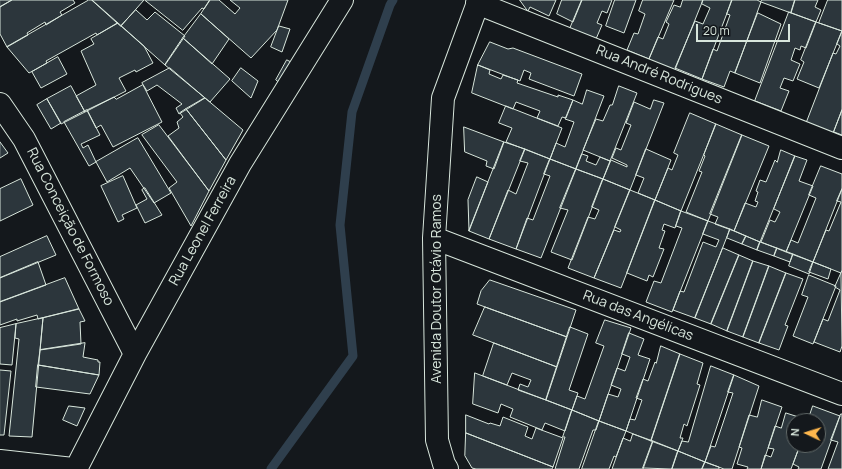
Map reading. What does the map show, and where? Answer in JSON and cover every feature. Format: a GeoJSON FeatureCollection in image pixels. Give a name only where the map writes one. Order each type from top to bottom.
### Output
{"type":"FeatureCollection","features":[{"type":"Feature","properties":{"kind":"street","name":"Rua Leonel Ferreira"},"geometry":{"type":"LineString","coordinates":[[76,469],[135,354],[240,164],[342,0]]}},
{"type":"Feature","properties":{"kind":"street","name":"Rua André Rodrigues"},"geometry":{"type":"LineString","coordinates":[[478,1],[842,148]]}},
{"type":"Feature","properties":{"kind":"street","name":"Avenida Doutor Otávio Ramos"},"geometry":{"type":"LineString","coordinates":[[447,469],[444,464],[437,440],[434,238],[443,98],[478,1]]}},
{"type":"Feature","properties":{"kind":"street","name":"Rua Conceição de Formoso"},"geometry":{"type":"LineString","coordinates":[[0,104],[24,139],[135,354]]}},
{"type":"Feature","properties":{"kind":"street","name":"Rua das Angélicas"},"geometry":{"type":"LineString","coordinates":[[434,238],[842,394]]}},
{"type":"Feature","properties":{"kind":"street"},"geometry":{"type":"LineString","coordinates":[[0,461],[73,469]]}},
{"type":"Feature","properties":{"kind":"building"},"geometry":{"type":"Polygon","coordinates":[[[0,0],[12,0],[0,7],[0,0]]]}},
{"type":"Feature","properties":{"kind":"building"},"geometry":{"type":"Polygon","coordinates":[[[12,0],[73,0],[75,3],[60,12],[62,15],[46,25],[45,22],[27,33],[28,35],[7,47],[0,34],[0,7],[12,0]]]}},
{"type":"Feature","properties":{"kind":"building"},"geometry":{"type":"Polygon","coordinates":[[[89,0],[92,0],[118,23],[97,35],[96,33],[46,61],[47,63],[29,73],[7,47],[89,0]]]}},
{"type":"Feature","properties":{"kind":"building"},"geometry":{"type":"Polygon","coordinates":[[[92,0],[144,0],[121,26],[92,0]]]}},
{"type":"Feature","properties":{"kind":"building"},"geometry":{"type":"Polygon","coordinates":[[[145,0],[210,0],[204,9],[202,8],[183,30],[145,0]]]}},
{"type":"Feature","properties":{"kind":"building"},"geometry":{"type":"Polygon","coordinates":[[[210,0],[219,0],[235,14],[240,8],[230,0],[288,0],[277,30],[251,58],[201,14],[210,0]]]}},
{"type":"Feature","properties":{"kind":"building"},"geometry":{"type":"Polygon","coordinates":[[[520,0],[556,0],[549,16],[530,7],[528,11],[520,0]]]}},
{"type":"Feature","properties":{"kind":"building"},"geometry":{"type":"Polygon","coordinates":[[[562,0],[582,0],[573,22],[557,14],[562,0]]]}},
{"type":"Feature","properties":{"kind":"building"},"geometry":{"type":"Polygon","coordinates":[[[582,0],[612,0],[607,13],[602,11],[597,23],[602,25],[596,39],[569,31],[582,0]]]}},
{"type":"Feature","properties":{"kind":"building"},"geometry":{"type":"Polygon","coordinates":[[[615,0],[636,0],[624,33],[606,26],[615,0]]]}},
{"type":"Feature","properties":{"kind":"building"},"geometry":{"type":"Polygon","coordinates":[[[643,0],[674,0],[649,59],[627,50],[634,33],[638,34],[645,14],[639,11],[643,0]]]}},
{"type":"Feature","properties":{"kind":"building"},"geometry":{"type":"Polygon","coordinates":[[[683,0],[703,0],[674,72],[648,61],[658,37],[663,39],[669,24],[666,22],[674,5],[680,7],[683,0]]]}},
{"type":"Feature","properties":{"kind":"building"},"geometry":{"type":"Polygon","coordinates":[[[703,0],[732,0],[702,79],[675,68],[695,21],[703,24],[710,8],[702,4],[703,0]]]}},
{"type":"Feature","properties":{"kind":"building"},"geometry":{"type":"Polygon","coordinates":[[[732,0],[757,0],[761,2],[735,73],[730,71],[724,87],[702,79],[713,49],[717,51],[730,15],[727,14],[732,0]]]}},
{"type":"Feature","properties":{"kind":"building"},"geometry":{"type":"Polygon","coordinates":[[[762,0],[795,0],[791,13],[761,2],[762,0]]]}},
{"type":"Feature","properties":{"kind":"building"},"geometry":{"type":"Polygon","coordinates":[[[795,0],[818,0],[815,7],[821,10],[816,22],[791,13],[795,0]]]}},
{"type":"Feature","properties":{"kind":"building"},"geometry":{"type":"Polygon","coordinates":[[[828,0],[842,0],[842,31],[819,23],[828,0]]]}},
{"type":"Feature","properties":{"kind":"building"},"geometry":{"type":"Polygon","coordinates":[[[136,10],[147,20],[155,12],[185,36],[165,65],[121,26],[136,10]]]}},
{"type":"Feature","properties":{"kind":"building"},"geometry":{"type":"Polygon","coordinates":[[[789,12],[816,22],[806,48],[801,46],[800,50],[795,48],[791,60],[800,64],[793,81],[784,78],[780,88],[789,91],[781,111],[755,101],[789,12]]]}},
{"type":"Feature","properties":{"kind":"building"},"geometry":{"type":"Polygon","coordinates":[[[758,13],[781,24],[760,83],[735,73],[758,13]]]}},
{"type":"Feature","properties":{"kind":"building"},"geometry":{"type":"Polygon","coordinates":[[[201,14],[229,39],[212,64],[183,38],[201,14]]]}},
{"type":"Feature","properties":{"kind":"building"},"geometry":{"type":"Polygon","coordinates":[[[816,22],[842,31],[819,88],[797,79],[804,62],[801,60],[816,22]]]}},
{"type":"Feature","properties":{"kind":"building"},"geometry":{"type":"Polygon","coordinates":[[[118,23],[144,46],[153,63],[136,72],[135,70],[119,78],[126,91],[85,112],[76,96],[96,85],[81,51],[94,44],[91,39],[118,23]]]}},
{"type":"Feature","properties":{"kind":"building"},"geometry":{"type":"Polygon","coordinates":[[[279,26],[290,29],[282,52],[271,47],[279,26]]]}},
{"type":"Feature","properties":{"kind":"building"},"geometry":{"type":"Polygon","coordinates":[[[842,31],[842,110],[833,133],[806,123],[833,53],[836,54],[840,46],[837,44],[842,31]]]}},
{"type":"Feature","properties":{"kind":"building"},"geometry":{"type":"Polygon","coordinates":[[[183,38],[230,79],[210,102],[165,65],[183,38]]]}},
{"type":"Feature","properties":{"kind":"building"},"geometry":{"type":"Polygon","coordinates":[[[490,42],[508,49],[513,48],[582,74],[574,96],[529,79],[531,73],[524,70],[520,81],[478,65],[490,42]]]}},
{"type":"Feature","properties":{"kind":"building"},"geometry":{"type":"Polygon","coordinates":[[[58,57],[67,74],[41,88],[32,72],[58,57]]]}},
{"type":"Feature","properties":{"kind":"building"},"geometry":{"type":"Polygon","coordinates":[[[287,60],[293,63],[282,85],[276,80],[287,60]]]}},
{"type":"Feature","properties":{"kind":"building"},"geometry":{"type":"Polygon","coordinates":[[[478,65],[490,70],[489,74],[501,79],[503,75],[518,80],[517,83],[558,97],[558,95],[573,100],[566,118],[562,117],[558,126],[537,118],[540,111],[516,102],[513,109],[472,93],[478,65]]]}},
{"type":"Feature","properties":{"kind":"building"},"geometry":{"type":"Polygon","coordinates":[[[170,68],[205,98],[179,114],[176,108],[182,104],[157,85],[147,91],[142,83],[170,68]]]}},
{"type":"Feature","properties":{"kind":"building"},"geometry":{"type":"Polygon","coordinates":[[[241,68],[258,81],[251,98],[232,81],[241,68]]]}},
{"type":"Feature","properties":{"kind":"building"},"geometry":{"type":"Polygon","coordinates":[[[143,85],[162,122],[113,147],[101,125],[96,128],[87,110],[114,97],[116,99],[143,85]]]}},
{"type":"Feature","properties":{"kind":"building"},"geometry":{"type":"Polygon","coordinates":[[[71,86],[85,112],[61,124],[47,99],[71,86]]]}},
{"type":"Feature","properties":{"kind":"building"},"geometry":{"type":"Polygon","coordinates":[[[619,86],[637,93],[610,161],[583,150],[596,119],[603,121],[610,105],[612,105],[619,86]]]}},
{"type":"Feature","properties":{"kind":"building"},"geometry":{"type":"Polygon","coordinates":[[[587,90],[604,96],[576,169],[550,159],[556,143],[565,147],[574,122],[565,119],[573,100],[582,104],[587,90]]]}},
{"type":"Feature","properties":{"kind":"building"},"geometry":{"type":"Polygon","coordinates":[[[205,98],[243,130],[226,160],[186,109],[205,98]]]}},
{"type":"Feature","properties":{"kind":"building"},"geometry":{"type":"Polygon","coordinates":[[[47,99],[61,123],[51,129],[37,105],[47,99]]]}},
{"type":"Feature","properties":{"kind":"building"},"geometry":{"type":"Polygon","coordinates":[[[654,100],[664,103],[630,190],[603,179],[611,160],[627,167],[627,165],[612,158],[616,148],[621,150],[631,125],[626,123],[634,102],[650,109],[654,100]]]}},
{"type":"Feature","properties":{"kind":"building"},"geometry":{"type":"Polygon","coordinates":[[[506,106],[562,128],[550,159],[506,142],[512,128],[499,123],[506,106]]]}},
{"type":"Feature","properties":{"kind":"building"},"geometry":{"type":"Polygon","coordinates":[[[186,109],[226,160],[209,191],[168,136],[179,128],[177,122],[183,117],[180,113],[186,109]]]}},
{"type":"Feature","properties":{"kind":"building"},"geometry":{"type":"Polygon","coordinates":[[[87,110],[100,135],[81,144],[83,148],[88,145],[96,162],[89,166],[64,122],[87,110]]]}},
{"type":"Feature","properties":{"kind":"building"},"geometry":{"type":"Polygon","coordinates":[[[842,110],[842,135],[834,132],[842,110]]]}},
{"type":"Feature","properties":{"kind":"building"},"geometry":{"type":"Polygon","coordinates":[[[690,113],[716,124],[681,211],[655,200],[668,168],[672,170],[678,155],[674,153],[690,113]]]}},
{"type":"Feature","properties":{"kind":"building"},"geometry":{"type":"Polygon","coordinates":[[[716,124],[742,135],[708,221],[686,212],[702,172],[699,171],[716,124]]]}},
{"type":"Feature","properties":{"kind":"building"},"geometry":{"type":"Polygon","coordinates":[[[159,125],[209,191],[191,226],[169,188],[177,182],[142,135],[159,125]]]}},
{"type":"Feature","properties":{"kind":"building"},"geometry":{"type":"Polygon","coordinates":[[[464,127],[504,142],[494,169],[486,166],[487,161],[465,152],[464,127]]]}},
{"type":"Feature","properties":{"kind":"building"},"geometry":{"type":"Polygon","coordinates":[[[742,135],[769,146],[734,231],[715,224],[718,217],[710,214],[742,135]]]}},
{"type":"Feature","properties":{"kind":"building"},"geometry":{"type":"Polygon","coordinates":[[[138,138],[171,193],[154,203],[130,168],[107,182],[96,162],[138,138]]]}},
{"type":"Feature","properties":{"kind":"building"},"geometry":{"type":"Polygon","coordinates":[[[0,142],[8,153],[0,158],[0,142]]]}},
{"type":"Feature","properties":{"kind":"building"},"geometry":{"type":"Polygon","coordinates":[[[504,142],[525,149],[489,239],[469,231],[504,142]]]}},
{"type":"Feature","properties":{"kind":"building"},"geometry":{"type":"Polygon","coordinates":[[[525,149],[550,159],[516,249],[489,239],[508,190],[516,194],[528,163],[520,161],[525,149]]]}},
{"type":"Feature","properties":{"kind":"building"},"geometry":{"type":"Polygon","coordinates":[[[646,149],[671,160],[655,200],[638,193],[644,178],[636,175],[646,149]]]}},
{"type":"Feature","properties":{"kind":"building"},"geometry":{"type":"Polygon","coordinates":[[[781,150],[795,156],[760,242],[734,231],[745,203],[756,207],[758,202],[755,201],[758,192],[756,191],[760,180],[766,182],[775,160],[777,162],[781,150]]]}},
{"type":"Feature","properties":{"kind":"building"},"geometry":{"type":"Polygon","coordinates":[[[582,154],[588,156],[586,161],[596,165],[600,157],[610,161],[603,179],[576,169],[582,154]]]}},
{"type":"Feature","properties":{"kind":"building"},"geometry":{"type":"Polygon","coordinates":[[[795,156],[807,160],[799,181],[813,186],[786,252],[761,242],[770,220],[775,222],[780,212],[774,209],[795,156]]]}},
{"type":"Feature","properties":{"kind":"building"},"geometry":{"type":"Polygon","coordinates":[[[550,159],[576,169],[541,258],[516,249],[527,218],[533,220],[550,176],[544,174],[550,159]]]}},
{"type":"Feature","properties":{"kind":"building"},"geometry":{"type":"Polygon","coordinates":[[[821,166],[842,174],[842,189],[813,262],[786,252],[791,240],[798,243],[816,198],[809,195],[821,166]]]}},
{"type":"Feature","properties":{"kind":"building"},"geometry":{"type":"Polygon","coordinates":[[[576,169],[603,179],[572,260],[551,252],[568,210],[560,208],[576,169]]]}},
{"type":"Feature","properties":{"kind":"building"},"geometry":{"type":"Polygon","coordinates":[[[123,176],[137,208],[122,215],[124,219],[118,222],[101,186],[123,176]]]}},
{"type":"Feature","properties":{"kind":"building"},"geometry":{"type":"Polygon","coordinates":[[[477,177],[488,182],[469,231],[468,200],[477,177]]]}},
{"type":"Feature","properties":{"kind":"building"},"geometry":{"type":"Polygon","coordinates":[[[21,179],[33,205],[0,221],[0,189],[21,179]]]}},
{"type":"Feature","properties":{"kind":"building"},"geometry":{"type":"Polygon","coordinates":[[[603,179],[630,190],[594,278],[568,268],[588,217],[595,219],[599,210],[592,207],[603,179]]]}},
{"type":"Feature","properties":{"kind":"building"},"geometry":{"type":"Polygon","coordinates":[[[145,188],[162,215],[145,223],[136,205],[147,199],[142,190],[145,188]]]}},
{"type":"Feature","properties":{"kind":"building"},"geometry":{"type":"Polygon","coordinates":[[[842,189],[841,273],[813,262],[826,230],[829,231],[841,202],[837,201],[842,189]]]}},
{"type":"Feature","properties":{"kind":"building"},"geometry":{"type":"Polygon","coordinates":[[[630,190],[655,200],[621,288],[594,278],[614,230],[620,232],[621,230],[615,227],[630,190]]]}},
{"type":"Feature","properties":{"kind":"building"},"geometry":{"type":"Polygon","coordinates":[[[655,200],[681,211],[675,228],[664,224],[662,230],[665,231],[659,248],[664,249],[653,277],[649,275],[647,281],[627,273],[655,200]]]}},
{"type":"Feature","properties":{"kind":"building"},"geometry":{"type":"Polygon","coordinates":[[[681,211],[708,221],[672,312],[646,302],[654,281],[661,283],[682,228],[676,226],[681,211]]]}},
{"type":"Feature","properties":{"kind":"building"},"geometry":{"type":"Polygon","coordinates":[[[708,221],[730,229],[695,318],[673,310],[680,291],[684,292],[703,242],[716,247],[719,240],[703,234],[708,221]]]}},
{"type":"Feature","properties":{"kind":"building"},"geometry":{"type":"Polygon","coordinates":[[[730,229],[746,236],[742,244],[727,238],[730,229]]]}},
{"type":"Feature","properties":{"kind":"building"},"geometry":{"type":"Polygon","coordinates":[[[47,236],[56,255],[0,278],[0,257],[47,236]]]}},
{"type":"Feature","properties":{"kind":"building"},"geometry":{"type":"Polygon","coordinates":[[[746,236],[760,242],[757,250],[742,244],[746,236]]]}},
{"type":"Feature","properties":{"kind":"building"},"geometry":{"type":"Polygon","coordinates":[[[760,242],[777,248],[774,256],[757,250],[760,242]]]}},
{"type":"Feature","properties":{"kind":"building"},"geometry":{"type":"Polygon","coordinates":[[[723,248],[739,255],[711,324],[695,318],[723,248]]]}},
{"type":"Feature","properties":{"kind":"building"},"geometry":{"type":"Polygon","coordinates":[[[777,248],[793,254],[790,262],[774,256],[777,248]]]}},
{"type":"Feature","properties":{"kind":"building"},"geometry":{"type":"Polygon","coordinates":[[[793,254],[813,262],[809,274],[789,266],[793,254]]]}},
{"type":"Feature","properties":{"kind":"building"},"geometry":{"type":"Polygon","coordinates":[[[739,255],[753,261],[727,331],[711,324],[739,255]]]}},
{"type":"Feature","properties":{"kind":"building"},"geometry":{"type":"Polygon","coordinates":[[[753,261],[769,266],[743,337],[727,331],[753,261]]]}},
{"type":"Feature","properties":{"kind":"building"},"geometry":{"type":"Polygon","coordinates":[[[38,262],[46,285],[0,302],[0,278],[38,262]]]}},
{"type":"Feature","properties":{"kind":"building"},"geometry":{"type":"Polygon","coordinates":[[[813,262],[831,269],[828,279],[809,272],[813,262]]]}},
{"type":"Feature","properties":{"kind":"building"},"geometry":{"type":"Polygon","coordinates":[[[769,266],[786,273],[759,343],[743,337],[769,266]]]}},
{"type":"Feature","properties":{"kind":"building"},"geometry":{"type":"Polygon","coordinates":[[[786,273],[803,279],[785,325],[788,326],[779,350],[759,343],[786,273]]]}},
{"type":"Feature","properties":{"kind":"building"},"geometry":{"type":"Polygon","coordinates":[[[841,273],[842,346],[840,352],[814,342],[823,319],[828,321],[840,290],[835,287],[841,273]]]}},
{"type":"Feature","properties":{"kind":"building"},"geometry":{"type":"Polygon","coordinates":[[[809,275],[836,286],[813,344],[793,336],[808,297],[802,295],[809,275]]]}},
{"type":"Feature","properties":{"kind":"building"},"geometry":{"type":"Polygon","coordinates":[[[65,278],[79,309],[38,319],[37,315],[17,321],[17,319],[0,325],[0,302],[65,278]]]}},
{"type":"Feature","properties":{"kind":"building"},"geometry":{"type":"Polygon","coordinates":[[[490,280],[576,310],[567,337],[477,304],[481,291],[490,280]]]}},
{"type":"Feature","properties":{"kind":"building"},"geometry":{"type":"Polygon","coordinates":[[[485,307],[567,337],[557,367],[473,335],[485,307]]]}},
{"type":"Feature","properties":{"kind":"building"},"geometry":{"type":"Polygon","coordinates":[[[79,309],[85,321],[80,322],[81,344],[40,350],[43,318],[79,309]]]}},
{"type":"Feature","properties":{"kind":"building"},"geometry":{"type":"Polygon","coordinates":[[[43,318],[32,437],[9,436],[19,339],[15,338],[16,324],[43,318]]]}},
{"type":"Feature","properties":{"kind":"building"},"geometry":{"type":"Polygon","coordinates":[[[605,320],[631,328],[599,421],[572,410],[577,396],[585,399],[604,346],[596,343],[605,320]]]}},
{"type":"Feature","properties":{"kind":"building"},"geometry":{"type":"Polygon","coordinates":[[[16,324],[12,365],[0,364],[0,328],[16,324]]]}},
{"type":"Feature","properties":{"kind":"building"},"geometry":{"type":"Polygon","coordinates":[[[570,327],[588,334],[569,390],[578,393],[572,410],[546,400],[570,327]]]}},
{"type":"Feature","properties":{"kind":"building"},"geometry":{"type":"Polygon","coordinates":[[[629,333],[644,339],[638,355],[650,359],[626,431],[599,421],[608,394],[618,397],[621,389],[611,385],[617,368],[625,371],[630,357],[622,354],[629,333]]]}},
{"type":"Feature","properties":{"kind":"building"},"geometry":{"type":"Polygon","coordinates":[[[85,343],[83,357],[98,360],[98,362],[100,362],[99,375],[38,365],[40,350],[85,343]]]}},
{"type":"Feature","properties":{"kind":"building"},"geometry":{"type":"Polygon","coordinates":[[[494,343],[557,367],[546,400],[518,390],[520,384],[528,387],[531,380],[512,373],[507,385],[483,376],[494,343]]]}},
{"type":"Feature","properties":{"kind":"building"},"geometry":{"type":"Polygon","coordinates":[[[661,346],[680,354],[651,441],[626,431],[630,419],[635,420],[642,400],[636,398],[643,379],[648,381],[655,362],[656,363],[661,346]]]}},
{"type":"Feature","properties":{"kind":"building"},"geometry":{"type":"Polygon","coordinates":[[[680,354],[703,363],[697,384],[700,385],[687,426],[684,424],[680,438],[683,438],[678,451],[651,441],[680,354]]]}},
{"type":"Feature","properties":{"kind":"building"},"geometry":{"type":"Polygon","coordinates":[[[38,365],[99,375],[90,394],[36,387],[38,365]]]}},
{"type":"Feature","properties":{"kind":"building"},"geometry":{"type":"Polygon","coordinates":[[[711,366],[734,375],[705,462],[678,451],[682,441],[688,442],[711,366]]]}},
{"type":"Feature","properties":{"kind":"building"},"geometry":{"type":"Polygon","coordinates":[[[0,370],[11,371],[4,435],[0,435],[0,370]]]}},
{"type":"Feature","properties":{"kind":"building"},"geometry":{"type":"Polygon","coordinates":[[[475,373],[572,410],[565,431],[545,423],[542,430],[510,417],[513,409],[501,404],[498,413],[473,404],[475,373]]]}},
{"type":"Feature","properties":{"kind":"building"},"geometry":{"type":"Polygon","coordinates":[[[734,375],[759,386],[732,469],[724,469],[705,462],[711,446],[715,447],[733,393],[728,392],[734,375]]]}},
{"type":"Feature","properties":{"kind":"building"},"geometry":{"type":"Polygon","coordinates":[[[762,400],[782,407],[761,469],[747,469],[748,467],[737,464],[742,448],[739,447],[749,415],[757,417],[762,400]]]}},
{"type":"Feature","properties":{"kind":"building"},"geometry":{"type":"Polygon","coordinates":[[[69,406],[85,408],[77,426],[63,420],[69,406]]]}},
{"type":"Feature","properties":{"kind":"building"},"geometry":{"type":"Polygon","coordinates":[[[813,406],[840,416],[821,469],[798,469],[799,467],[793,464],[797,453],[826,453],[826,413],[811,413],[813,406]]]}},
{"type":"Feature","properties":{"kind":"building"},"geometry":{"type":"Polygon","coordinates":[[[572,410],[599,421],[596,430],[593,430],[579,469],[555,469],[565,437],[563,437],[572,410]]]}},
{"type":"Feature","properties":{"kind":"building"},"geometry":{"type":"Polygon","coordinates":[[[786,413],[786,453],[797,453],[791,469],[761,469],[765,455],[771,457],[774,449],[768,448],[775,426],[781,428],[786,413]]]}},
{"type":"Feature","properties":{"kind":"building"},"geometry":{"type":"Polygon","coordinates":[[[841,414],[842,469],[828,469],[838,442],[831,440],[841,414]]]}},
{"type":"Feature","properties":{"kind":"building"},"geometry":{"type":"Polygon","coordinates":[[[466,415],[489,424],[500,426],[503,417],[528,427],[525,436],[532,439],[536,428],[563,438],[553,467],[466,433],[466,415]]]}},
{"type":"Feature","properties":{"kind":"building"},"geometry":{"type":"Polygon","coordinates":[[[599,421],[626,431],[616,457],[614,456],[609,469],[582,469],[599,421]]]}},
{"type":"Feature","properties":{"kind":"building"},"geometry":{"type":"Polygon","coordinates":[[[466,433],[553,467],[552,469],[472,468],[465,456],[466,433]]]}},
{"type":"Feature","properties":{"kind":"building"},"geometry":{"type":"Polygon","coordinates":[[[633,434],[653,441],[643,469],[612,469],[623,438],[630,441],[633,434]]]}},
{"type":"Feature","properties":{"kind":"building"},"geometry":{"type":"Polygon","coordinates":[[[653,441],[678,451],[672,469],[643,468],[653,441]]]}},
{"type":"Feature","properties":{"kind":"building"},"geometry":{"type":"Polygon","coordinates":[[[678,451],[705,462],[702,469],[672,469],[678,451]]]}},
{"type":"Feature","properties":{"kind":"building"},"geometry":{"type":"Polygon","coordinates":[[[705,462],[719,467],[719,469],[702,469],[705,462]]]}},
{"type":"Feature","properties":{"kind":"waterway"},"geometry":{"type":"LineString","coordinates":[[271,469],[353,356],[340,225],[352,112],[393,0]]}}]}
